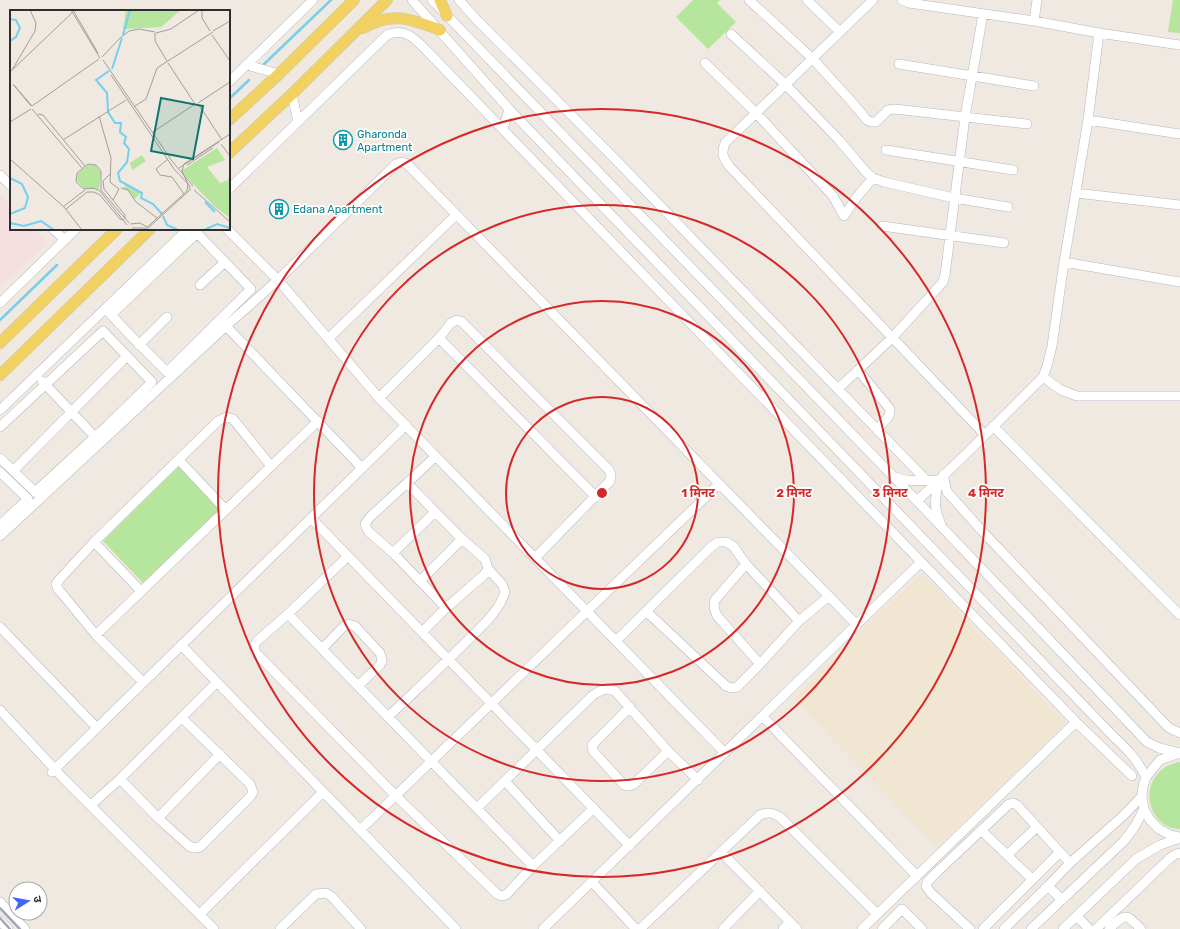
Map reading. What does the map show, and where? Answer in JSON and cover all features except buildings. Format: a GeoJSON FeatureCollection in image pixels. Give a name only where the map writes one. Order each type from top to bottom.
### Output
{"type":"FeatureCollection","features":[{"type":"Feature","properties":{"kind":"main road"},"geometry":{"type":"LineString","coordinates":[[230,119],[279,74],[354,0]]}},
{"type":"Feature","properties":{"kind":"main road"},"geometry":{"type":"LineString","coordinates":[[230,152],[292,94],[387,0]]}},
{"type":"Feature","properties":{"kind":"main road"},"geometry":{"type":"LineString","coordinates":[[440,0],[447,16]]}},
{"type":"Feature","properties":{"kind":"main road"},"geometry":{"type":"LineString","coordinates":[[354,32],[371,23],[387,18],[414,20],[440,30]]}},
{"type":"Feature","properties":{"kind":"main road"},"geometry":{"type":"LineString","coordinates":[[0,343],[116,230]]}},
{"type":"Feature","properties":{"kind":"main road"},"geometry":{"type":"LineString","coordinates":[[0,375],[149,230]]}},
{"type":"Feature","properties":{"kind":"street"},"geometry":{"type":"LineString","coordinates":[[230,81],[313,0]]}},
{"type":"Feature","properties":{"kind":"street"},"geometry":{"type":"LineString","coordinates":[[412,0],[509,109],[1130,752],[1146,777]]}},
{"type":"Feature","properties":{"kind":"street"},"geometry":{"type":"LineString","coordinates":[[432,0],[917,501],[1147,742],[1159,748],[1180,753]]}},
{"type":"Feature","properties":{"kind":"street"},"geometry":{"type":"LineString","coordinates":[[459,0],[477,20],[620,163],[926,480]]}},
{"type":"Feature","properties":{"kind":"street"},"geometry":{"type":"LineString","coordinates":[[749,0],[812,58],[867,120],[871,122],[876,122],[886,112],[892,109],[1027,124]]}},
{"type":"Feature","properties":{"kind":"street"},"geometry":{"type":"LineString","coordinates":[[807,0],[840,32]]}},
{"type":"Feature","properties":{"kind":"street"},"geometry":{"type":"LineString","coordinates":[[873,0],[725,143],[723,150],[724,158],[729,166],[985,435]]}},
{"type":"Feature","properties":{"kind":"street"},"geometry":{"type":"LineString","coordinates":[[902,0],[909,3],[1034,21],[1099,33],[1180,45]]}},
{"type":"Feature","properties":{"kind":"street"},"geometry":{"type":"LineString","coordinates":[[1034,21],[1037,0]]}},
{"type":"Feature","properties":{"kind":"street"},"geometry":{"type":"LineString","coordinates":[[838,389],[892,338],[943,282],[965,117],[983,14]]}},
{"type":"Feature","properties":{"kind":"street"},"geometry":{"type":"LineString","coordinates":[[230,188],[387,36],[395,32],[405,34],[413,38],[503,129],[1076,722],[1132,776]]}},
{"type":"Feature","properties":{"kind":"street"},"geometry":{"type":"LineString","coordinates":[[917,501],[1042,377],[1047,366],[1052,346],[1064,262],[1088,120],[1099,33]]}},
{"type":"Feature","properties":{"kind":"street"},"geometry":{"type":"LineString","coordinates":[[731,34],[785,84],[840,140],[866,172],[873,178],[884,182],[954,198],[1008,207]]}},
{"type":"Feature","properties":{"kind":"street"},"geometry":{"type":"LineString","coordinates":[[705,63],[756,113],[833,196],[844,216],[856,198],[873,178]]}},
{"type":"Feature","properties":{"kind":"street"},"geometry":{"type":"LineString","coordinates":[[899,64],[1034,86]]}},
{"type":"Feature","properties":{"kind":"street"},"geometry":{"type":"LineString","coordinates":[[247,65],[279,74]]}},
{"type":"Feature","properties":{"kind":"street"},"geometry":{"type":"LineString","coordinates":[[292,94],[298,122]]}},
{"type":"Feature","properties":{"kind":"street"},"geometry":{"type":"LineString","coordinates":[[503,129],[509,109]]}},
{"type":"Feature","properties":{"kind":"street"},"geometry":{"type":"LineString","coordinates":[[1088,120],[1180,134]]}},
{"type":"Feature","properties":{"kind":"street"},"geometry":{"type":"LineString","coordinates":[[886,150],[1013,170]]}},
{"type":"Feature","properties":{"kind":"street"},"geometry":{"type":"LineString","coordinates":[[0,458],[35,492],[97,440],[278,280],[396,164],[402,162],[406,164],[857,625]]}},
{"type":"Feature","properties":{"kind":"street"},"geometry":{"type":"LineString","coordinates":[[0,175],[10,185]]}},
{"type":"Feature","properties":{"kind":"street"},"geometry":{"type":"LineString","coordinates":[[1076,193],[1180,205]]}},
{"type":"Feature","properties":{"kind":"street"},"geometry":{"type":"LineString","coordinates":[[329,338],[456,215]]}},
{"type":"Feature","properties":{"kind":"street"},"geometry":{"type":"LineString","coordinates":[[882,226],[1004,243]]}},
{"type":"Feature","properties":{"kind":"street"},"geometry":{"type":"LineString","coordinates":[[54,230],[65,240]]}},
{"type":"Feature","properties":{"kind":"street"},"geometry":{"type":"LineString","coordinates":[[0,304],[75,230]]}},
{"type":"Feature","properties":{"kind":"street"},"geometry":{"type":"LineString","coordinates":[[109,312],[187,230]]}},
{"type":"Feature","properties":{"kind":"street"},"geometry":{"type":"LineString","coordinates":[[228,230],[278,280],[379,398],[725,753]]}},
{"type":"Feature","properties":{"kind":"street"},"geometry":{"type":"LineString","coordinates":[[0,410],[196,231],[251,289],[167,372],[139,345],[109,312]]}},
{"type":"Feature","properties":{"kind":"street"},"geometry":{"type":"LineString","coordinates":[[200,285],[225,262]]}},
{"type":"Feature","properties":{"kind":"street"},"geometry":{"type":"LineString","coordinates":[[1064,262],[1180,282]]}},
{"type":"Feature","properties":{"kind":"street"},"geometry":{"type":"LineString","coordinates":[[139,345],[167,317]]}},
{"type":"Feature","properties":{"kind":"street"},"geometry":{"type":"LineString","coordinates":[[379,398],[439,338],[451,323],[457,320],[461,321],[609,470],[611,475],[610,481],[535,558]]}},
{"type":"Feature","properties":{"kind":"street"},"geometry":{"type":"LineString","coordinates":[[226,326],[362,468]]}},
{"type":"Feature","properties":{"kind":"street"},"geometry":{"type":"LineString","coordinates":[[0,427],[103,331],[152,382],[97,440],[0,536]]}},
{"type":"Feature","properties":{"kind":"street"},"geometry":{"type":"LineString","coordinates":[[439,338],[596,497]]}},
{"type":"Feature","properties":{"kind":"street"},"geometry":{"type":"LineString","coordinates":[[12,471],[127,356]]}},
{"type":"Feature","properties":{"kind":"street"},"geometry":{"type":"LineString","coordinates":[[858,370],[890,408],[889,416],[878,430]]}},
{"type":"Feature","properties":{"kind":"street"},"geometry":{"type":"LineString","coordinates":[[37,375],[97,440]]}},
{"type":"Feature","properties":{"kind":"street"},"geometry":{"type":"LineString","coordinates":[[1042,377],[1061,390],[1077,396],[1180,396]]}},
{"type":"Feature","properties":{"kind":"street"},"geometry":{"type":"LineString","coordinates":[[143,682],[96,635],[58,589],[56,584],[94,542],[218,421],[226,417],[234,419],[271,466]]}},
{"type":"Feature","properties":{"kind":"street"},"geometry":{"type":"LineString","coordinates":[[96,635],[318,421]]}},
{"type":"Feature","properties":{"kind":"street"},"geometry":{"type":"LineString","coordinates":[[53,771],[406,425]]}},
{"type":"Feature","properties":{"kind":"street"},"geometry":{"type":"LineString","coordinates":[[993,426],[1180,615]]}},
{"type":"Feature","properties":{"kind":"street"},"geometry":{"type":"LineString","coordinates":[[436,456],[370,517],[365,524],[368,531],[393,553],[446,608]]}},
{"type":"Feature","properties":{"kind":"street"},"geometry":{"type":"LineString","coordinates":[[179,460],[226,510]]}},
{"type":"Feature","properties":{"kind":"street"},"geometry":{"type":"LineString","coordinates":[[0,472],[28,499],[0,525]]}},
{"type":"Feature","properties":{"kind":"street"},"geometry":{"type":"LineString","coordinates":[[890,474],[903,480],[926,480],[941,477]]}},
{"type":"Feature","properties":{"kind":"street"},"geometry":{"type":"LineString","coordinates":[[941,477],[935,495],[937,517],[945,531]]}},
{"type":"Feature","properties":{"kind":"street"},"geometry":{"type":"LineString","coordinates":[[941,477],[947,492],[983,532],[1169,728],[1180,733]]}},
{"type":"Feature","properties":{"kind":"street"},"geometry":{"type":"LineString","coordinates":[[388,717],[495,612],[503,600],[505,592],[502,584],[488,569],[485,559],[462,539],[407,483]]}},
{"type":"Feature","properties":{"kind":"street"},"geometry":{"type":"LineString","coordinates":[[360,830],[719,484]]}},
{"type":"Feature","properties":{"kind":"street"},"geometry":{"type":"LineString","coordinates":[[393,553],[435,512]]}},
{"type":"Feature","properties":{"kind":"street"},"geometry":{"type":"LineString","coordinates":[[311,518],[630,846]]}},
{"type":"Feature","properties":{"kind":"street"},"geometry":{"type":"LineString","coordinates":[[420,581],[462,539]]}},
{"type":"Feature","properties":{"kind":"street"},"geometry":{"type":"LineString","coordinates":[[94,542],[141,591]]}},
{"type":"Feature","properties":{"kind":"street"},"geometry":{"type":"LineString","coordinates":[[616,641],[711,547],[718,542],[726,542],[733,546],[746,564],[799,621]]}},
{"type":"Feature","properties":{"kind":"street"},"geometry":{"type":"LineString","coordinates":[[348,556],[258,641],[254,648],[256,654],[396,796],[497,894],[502,896],[506,894],[594,808]]}},
{"type":"Feature","properties":{"kind":"street"},"geometry":{"type":"LineString","coordinates":[[543,929],[921,562]]}},
{"type":"Feature","properties":{"kind":"street"},"geometry":{"type":"LineString","coordinates":[[746,564],[715,600],[714,605],[715,612],[718,617],[760,664]]}},
{"type":"Feature","properties":{"kind":"street"},"geometry":{"type":"LineString","coordinates":[[422,632],[446,608],[484,575],[488,569]]}},
{"type":"Feature","properties":{"kind":"street"},"geometry":{"type":"LineString","coordinates":[[646,611],[726,686],[730,688],[737,687],[799,621],[829,596]]}},
{"type":"Feature","properties":{"kind":"street"},"geometry":{"type":"LineString","coordinates":[[288,614],[533,866]]}},
{"type":"Feature","properties":{"kind":"street"},"geometry":{"type":"LineString","coordinates":[[322,649],[343,627],[348,624],[355,626],[380,653],[382,661],[380,665],[358,686]]}},
{"type":"Feature","properties":{"kind":"street"},"geometry":{"type":"LineString","coordinates":[[0,627],[97,728]]}},
{"type":"Feature","properties":{"kind":"street"},"geometry":{"type":"LineString","coordinates":[[181,645],[456,929]]}},
{"type":"Feature","properties":{"kind":"street"},"geometry":{"type":"LineString","coordinates":[[1044,689],[1056,677]]}},
{"type":"Feature","properties":{"kind":"street"},"geometry":{"type":"LineString","coordinates":[[91,805],[120,779],[217,682]]}},
{"type":"Feature","properties":{"kind":"street"},"geometry":{"type":"LineString","coordinates":[[477,808],[592,696],[608,688],[615,691],[668,751],[698,780]]}},
{"type":"Feature","properties":{"kind":"street"},"geometry":{"type":"LineString","coordinates":[[630,707],[595,742],[592,746],[593,751],[624,785],[629,786],[634,784],[668,751]]}},
{"type":"Feature","properties":{"kind":"street"},"geometry":{"type":"LineString","coordinates":[[0,710],[53,771],[91,805],[214,929]]}},
{"type":"Feature","properties":{"kind":"street"},"geometry":{"type":"LineString","coordinates":[[763,717],[917,876]]}},
{"type":"Feature","properties":{"kind":"street"},"geometry":{"type":"LineString","coordinates":[[120,779],[158,818],[189,846],[194,848],[200,847],[250,797],[253,792],[250,784],[182,718]]}},
{"type":"Feature","properties":{"kind":"street"},"geometry":{"type":"LineString","coordinates":[[862,929],[1076,722]]}},
{"type":"Feature","properties":{"kind":"street"},"geometry":{"type":"LineString","coordinates":[[1180,753],[1160,760],[1146,777],[1142,796],[1144,809],[1150,820],[1159,829],[1170,835],[1180,837]]}},
{"type":"Feature","properties":{"kind":"street"},"geometry":{"type":"LineString","coordinates":[[158,818],[220,754]]}},
{"type":"Feature","properties":{"kind":"street"},"geometry":{"type":"LineString","coordinates":[[505,782],[560,841]]}},
{"type":"Feature","properties":{"kind":"street"},"geometry":{"type":"LineString","coordinates":[[200,914],[323,792]]}},
{"type":"Feature","properties":{"kind":"street"},"geometry":{"type":"LineString","coordinates":[[1004,929],[1070,863],[1124,815],[1142,796]]}},
{"type":"Feature","properties":{"kind":"street"},"geometry":{"type":"LineString","coordinates":[[970,929],[931,893],[926,886],[928,882],[1009,804],[1013,803],[1017,805],[1070,863]]}},
{"type":"Feature","properties":{"kind":"street"},"geometry":{"type":"LineString","coordinates":[[1031,929],[1124,841],[1135,826],[1144,809]]}},
{"type":"Feature","properties":{"kind":"street"},"geometry":{"type":"LineString","coordinates":[[640,929],[760,815],[765,813],[773,813],[781,818],[877,914]]}},
{"type":"Feature","properties":{"kind":"street"},"geometry":{"type":"LineString","coordinates":[[1007,855],[1037,827]]}},
{"type":"Feature","properties":{"kind":"street"},"geometry":{"type":"LineString","coordinates":[[981,830],[1032,879]]}},
{"type":"Feature","properties":{"kind":"street"},"geometry":{"type":"LineString","coordinates":[[1063,929],[1136,859],[1160,844],[1180,837]]}},
{"type":"Feature","properties":{"kind":"street"},"geometry":{"type":"LineString","coordinates":[[721,852],[797,929]]}},
{"type":"Feature","properties":{"kind":"street"},"geometry":{"type":"LineString","coordinates":[[983,929],[1060,852]]}},
{"type":"Feature","properties":{"kind":"street"},"geometry":{"type":"LineString","coordinates":[[1096,929],[1170,858],[1180,853]]}},
{"type":"Feature","properties":{"kind":"street"},"geometry":{"type":"LineString","coordinates":[[592,882],[636,929]]}},
{"type":"Feature","properties":{"kind":"street"},"geometry":{"type":"LineString","coordinates":[[1048,886],[1062,900]]}},
{"type":"Feature","properties":{"kind":"street"},"geometry":{"type":"LineString","coordinates":[[723,929],[760,891]]}},
{"type":"Feature","properties":{"kind":"street"},"geometry":{"type":"LineString","coordinates":[[280,929],[316,894],[326,893],[332,897],[361,929]]}},
{"type":"Feature","properties":{"kind":"street"},"geometry":{"type":"LineString","coordinates":[[0,902],[25,929]]}},
{"type":"Feature","properties":{"kind":"street"},"geometry":{"type":"LineString","coordinates":[[882,929],[902,909],[922,929]]}},
{"type":"Feature","properties":{"kind":"street"},"geometry":{"type":"LineString","coordinates":[[1077,916],[1089,929]]}},
{"type":"Feature","properties":{"kind":"street"},"geometry":{"type":"LineString","coordinates":[[1109,929],[1126,916],[1141,929]]}},
{"type":"Feature","properties":{"kind":"street"},"geometry":{"type":"LineString","coordinates":[[0,921],[8,929]]}},
{"type":"Feature","properties":{"kind":"street"},"geometry":{"type":"LineString","coordinates":[[783,929],[790,922]]}},
{"type":"Feature","properties":{"kind":"shaded area"},"geometry":{"type":"Polygon","coordinates":[[[0,194],[10,205],[10,230],[35,230],[48,243],[0,287],[0,194]]]}},
{"type":"Feature","properties":{"kind":"shaded area"},"geometry":{"type":"Polygon","coordinates":[[[922,573],[1066,723],[937,848],[793,698],[922,573]]]}},
{"type":"Feature","properties":{"kind":"green space"},"geometry":{"type":"Polygon","coordinates":[[[693,0],[720,0],[717,3],[736,22],[708,49],[676,17],[693,0]]]}},
{"type":"Feature","properties":{"kind":"green space"},"geometry":{"type":"Polygon","coordinates":[[[1173,0],[1180,0],[1180,33],[1168,32],[1173,0]]]}},
{"type":"Feature","properties":{"kind":"green space"},"geometry":{"type":"Polygon","coordinates":[[[179,466],[220,510],[143,583],[103,541],[179,466]]]}},
{"type":"Feature","properties":{"kind":"green space"},"geometry":{"type":"Polygon","coordinates":[[[1180,762],[1180,829],[1168,826],[1158,819],[1152,809],[1150,798],[1151,786],[1156,775],[1166,767],[1180,762]]]}},
{"type":"Feature","properties":{"kind":"waterway"},"geometry":{"type":"LineString","coordinates":[[262,66],[331,0]]}},
{"type":"Feature","properties":{"kind":"waterway"},"geometry":{"type":"LineString","coordinates":[[230,98],[249,80]]}},
{"type":"Feature","properties":{"kind":"waterway"},"geometry":{"type":"LineString","coordinates":[[0,320],[57,265]]}},
{"type":"Feature","properties":{"kind":"railway"},"geometry":{"type":"LineString","coordinates":[[0,908],[20,929]]}},
{"type":"Feature","properties":{"kind":"railway"},"geometry":{"type":"LineString","coordinates":[[0,918],[10,929]]}},
{"type":"Feature","properties":{"kind":"place","name":"Gharonda Apartment"},"geometry":{"type":"Point","coordinates":[343,140]}},
{"type":"Feature","properties":{"kind":"place","name":"Edana Apartment"},"geometry":{"type":"Point","coordinates":[279,209]}}]}
